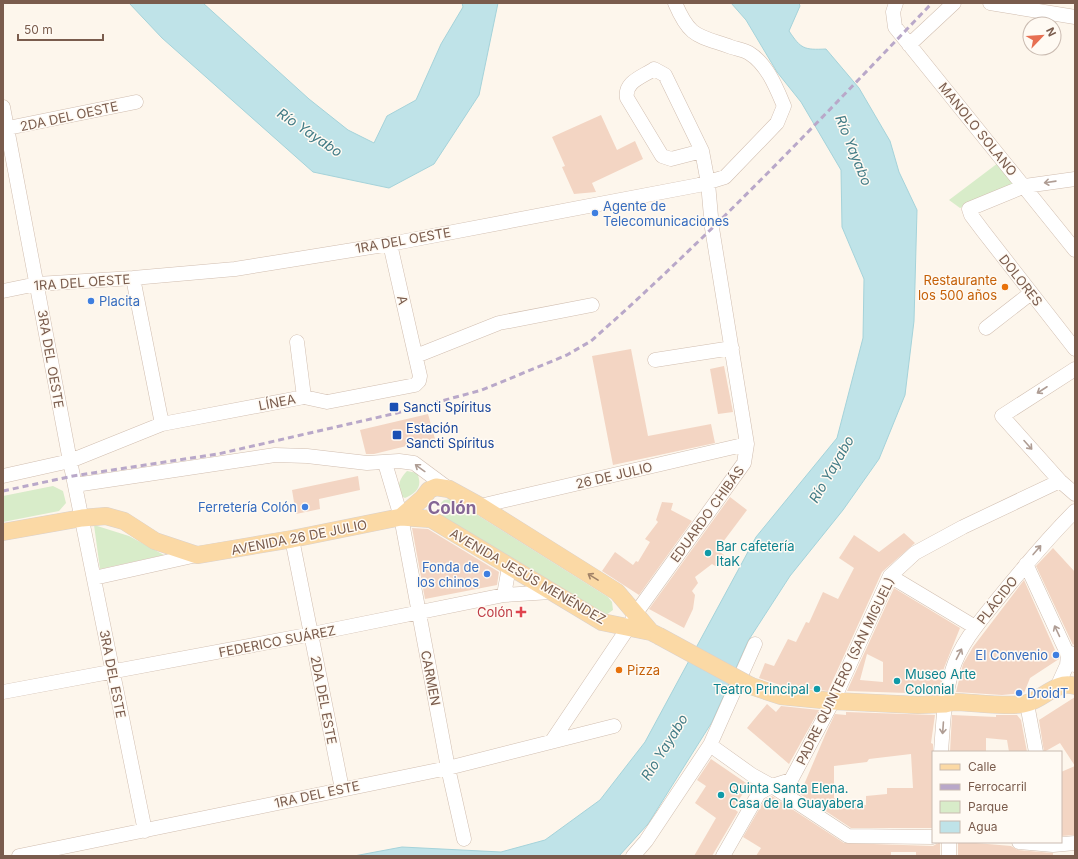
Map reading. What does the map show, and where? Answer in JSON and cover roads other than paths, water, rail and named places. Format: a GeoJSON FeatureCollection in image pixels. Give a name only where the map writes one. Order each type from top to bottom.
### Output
{"type":"FeatureCollection","features":[{"type":"Feature","properties":{"kind":"main road"},"geometry":{"type":"LineString","coordinates":[[431,519],[425,507],[423,498],[429,490],[436,487],[449,489],[480,506],[617,592],[655,634],[751,686],[781,696],[833,701],[918,705],[945,704],[953,702],[1027,704],[1057,687],[1069,684],[1075,686]]}},
{"type":"Feature","properties":{"kind":"main road","name":"AVENIDA 26 DE JULIO"},"geometry":{"type":"LineString","coordinates":[[401,517],[423,498]]}},
{"type":"Feature","properties":{"kind":"main road","name":"AVENIDA 26 DE JULIO"},"geometry":{"type":"LineString","coordinates":[[3,532],[82,518],[106,516],[124,521],[155,541],[197,555],[292,540],[401,517],[431,519]]}},
{"type":"Feature","properties":{"kind":"main road","name":"AVENIDA JESÚS MENÉNDEZ"},"geometry":{"type":"LineString","coordinates":[[431,519],[510,568],[602,622],[655,634]]}},
{"type":"Feature","properties":{"kind":"main road"},"geometry":{"type":"LineString","coordinates":[[602,622],[616,622],[622,615],[622,603],[617,592]]}},
{"type":"Feature","properties":{"kind":"street","name":"1RA DEL OESTE"},"geometry":{"type":"LineString","coordinates":[[3,291],[37,284],[133,278],[235,268],[390,244],[708,183],[725,177],[777,123],[784,106],[770,75],[749,53],[704,38],[690,31],[683,22],[675,3]]}},
{"type":"Feature","properties":{"kind":"street","name":"MANOLO SOLANO"},"geometry":{"type":"LineString","coordinates":[[896,3],[893,12],[895,27],[1025,186],[1075,250]]}},
{"type":"Feature","properties":{"kind":"street"},"geometry":{"type":"LineString","coordinates":[[909,45],[954,3]]}},
{"type":"Feature","properties":{"kind":"street"},"geometry":{"type":"LineString","coordinates":[[990,3],[1075,17]]}},
{"type":"Feature","properties":{"kind":"street","name":"EDUARDO CHIBÁS"},"geometry":{"type":"LineString","coordinates":[[552,741],[628,628],[636,613],[744,463],[748,444],[712,228],[708,183],[702,151],[665,75],[654,69],[628,85],[626,91],[627,98],[662,156],[671,159],[702,151]]}},
{"type":"Feature","properties":{"kind":"street","name":"2DA DEL OESTE"},"geometry":{"type":"LineString","coordinates":[[5,129],[136,102]]}},
{"type":"Feature","properties":{"kind":"street","name":"3RA DEL OESTE"},"geometry":{"type":"LineString","coordinates":[[3,107],[5,129],[37,284],[74,485],[82,518]]}},
{"type":"Feature","properties":{"kind":"street"},"geometry":{"type":"LineString","coordinates":[[1025,186],[1075,179]]}},
{"type":"Feature","properties":{"kind":"street","name":"DOLORES"},"geometry":{"type":"LineString","coordinates":[[1025,186],[970,209],[971,215],[1075,348]]}},
{"type":"Feature","properties":{"kind":"street","name":"A"},"geometry":{"type":"LineString","coordinates":[[390,244],[416,356]]}},
{"type":"Feature","properties":{"kind":"street"},"geometry":{"type":"LineString","coordinates":[[133,278],[162,424]]}},
{"type":"Feature","properties":{"kind":"street"},"geometry":{"type":"LineString","coordinates":[[986,328],[1031,293]]}},
{"type":"Feature","properties":{"kind":"street"},"geometry":{"type":"LineString","coordinates":[[416,356],[499,323],[592,305]]}},
{"type":"Feature","properties":{"kind":"street"},"geometry":{"type":"LineString","coordinates":[[297,342],[304,396]]}},
{"type":"Feature","properties":{"kind":"street"},"geometry":{"type":"LineString","coordinates":[[655,360],[732,348]]}},
{"type":"Feature","properties":{"kind":"street","name":"LÍNEA"},"geometry":{"type":"LineString","coordinates":[[3,476],[70,461],[162,424],[304,396],[327,402],[415,385],[419,381],[420,376],[416,356]]}},
{"type":"Feature","properties":{"kind":"street"},"geometry":{"type":"LineString","coordinates":[[1075,369],[1002,416],[1060,481],[1075,494]]}},
{"type":"Feature","properties":{"kind":"street","name":"26 DE JULIO"},"geometry":{"type":"LineString","coordinates":[[480,506],[748,444]]}},
{"type":"Feature","properties":{"kind":"street"},"geometry":{"type":"LineString","coordinates":[[74,485],[275,455],[414,463],[449,489]]}},
{"type":"Feature","properties":{"kind":"street"},"geometry":{"type":"LineString","coordinates":[[385,462],[401,517]]}},
{"type":"Feature","properties":{"kind":"street","name":"PADRE QUINTERO (SAN MIGUEL)"},"geometry":{"type":"LineString","coordinates":[[723,856],[759,793],[772,786],[791,780],[833,701],[890,576],[922,549],[964,526],[1060,481]]}},
{"type":"Feature","properties":{"kind":"street","name":"PLÁCIDO"},"geometry":{"type":"LineString","coordinates":[[942,751],[945,704],[952,670],[959,653],[976,627],[1026,564],[1075,511]]}},
{"type":"Feature","properties":{"kind":"street","name":"CARMEN"},"geometry":{"type":"LineString","coordinates":[[401,517],[448,768],[464,839]]}},
{"type":"Feature","properties":{"kind":"street","name":"3RA DEL ESTE"},"geometry":{"type":"LineString","coordinates":[[82,518],[145,831]]}},
{"type":"Feature","properties":{"kind":"street","name":"2DA DEL ESTE"},"geometry":{"type":"LineString","coordinates":[[292,540],[342,789]]}},
{"type":"Feature","properties":{"kind":"street","name":"AVENIDA 26 DE JULIO"},"geometry":{"type":"LineString","coordinates":[[94,578],[197,555]]}},
{"type":"Feature","properties":{"kind":"street"},"geometry":{"type":"LineString","coordinates":[[1026,564],[1073,657],[1067,665],[1057,687]]}},
{"type":"Feature","properties":{"kind":"street"},"geometry":{"type":"LineString","coordinates":[[504,595],[510,568]]}},
{"type":"Feature","properties":{"kind":"street"},"geometry":{"type":"LineString","coordinates":[[890,576],[976,627]]}},
{"type":"Feature","properties":{"kind":"street","name":"FEDERICO SUÁREZ"},"geometry":{"type":"LineString","coordinates":[[3,692],[113,673],[504,595],[551,592]]}},
{"type":"Feature","properties":{"kind":"street"},"geometry":{"type":"LineString","coordinates":[[633,856],[646,841],[710,746],[755,644]]}},
{"type":"Feature","properties":{"kind":"street"},"geometry":{"type":"LineString","coordinates":[[1027,704],[1036,751]]}},
{"type":"Feature","properties":{"kind":"street","name":"1RA DEL ESTE"},"geometry":{"type":"LineString","coordinates":[[19,856],[448,768],[614,726]]}},
{"type":"Feature","properties":{"kind":"street"},"geometry":{"type":"LineString","coordinates":[[710,746],[752,775],[772,786],[848,836],[932,837]]}},
{"type":"Feature","properties":{"kind":"street"},"geometry":{"type":"LineString","coordinates":[[949,843],[949,856]]}},
{"type":"Feature","properties":{"kind":"street"},"geometry":{"type":"LineString","coordinates":[[1025,843],[1054,848],[1075,843]]}},
{"type":"Feature","properties":{"kind":"water","name":"Río Yayabo"},"geometry":{"type":"Polygon","coordinates":[[[129,3],[203,3],[309,99],[348,130],[374,143],[387,116],[416,100],[441,44],[463,7],[462,3],[498,3],[479,95],[434,164],[389,188],[313,172],[162,38],[129,3]]]}},
{"type":"Feature","properties":{"kind":"water","name":"Río Yayabo"},"geometry":{"type":"Polygon","coordinates":[[[731,3],[799,3],[800,6],[789,31],[797,42],[804,47],[826,49],[859,88],[890,141],[899,172],[917,210],[914,321],[905,395],[879,459],[843,510],[790,576],[748,641],[712,722],[648,824],[619,856],[354,856],[402,847],[501,852],[545,840],[600,800],[645,742],[756,537],[837,438],[863,338],[864,279],[842,227],[841,170],[801,102],[777,72],[746,20],[731,3]]]}},
{"type":"Feature","properties":{"kind":"railway"},"geometry":{"type":"LineString","coordinates":[[3,491],[73,476],[218,454],[397,413],[482,390],[567,355],[591,341],[679,260],[765,176],[932,3]]}},
{"type":"Feature","properties":{"kind":"place","name":"Agente de Telecomunicaciones"},"geometry":{"type":"Point","coordinates":[595,213]}},
{"type":"Feature","properties":{"kind":"place","name":"Restaurante los 500 años"},"geometry":{"type":"Point","coordinates":[1005,287]}},
{"type":"Feature","properties":{"kind":"place","name":"Placita"},"geometry":{"type":"Point","coordinates":[91,301]}},
{"type":"Feature","properties":{"kind":"place","name":"Sancti Spíritus"},"geometry":{"type":"Point","coordinates":[394,407]}},
{"type":"Feature","properties":{"kind":"place","name":"Estación Sancti Spíritus"},"geometry":{"type":"Point","coordinates":[397,435]}},
{"type":"Feature","properties":{"kind":"place","name":"Ferretería Colón"},"geometry":{"type":"Point","coordinates":[305,507]}},
{"type":"Feature","properties":{"kind":"place","name":"Bar cafetería ItaK"},"geometry":{"type":"Point","coordinates":[708,553]}},
{"type":"Feature","properties":{"kind":"place","name":"Fonda de los chinos"},"geometry":{"type":"Point","coordinates":[487,574]}},
{"type":"Feature","properties":{"kind":"place","name":"Colón"},"geometry":{"type":"Point","coordinates":[521,612]}},
{"type":"Feature","properties":{"kind":"place","name":"El Convenio"},"geometry":{"type":"Point","coordinates":[1056,655]}},
{"type":"Feature","properties":{"kind":"place","name":"Pizza"},"geometry":{"type":"Point","coordinates":[619,670]}},
{"type":"Feature","properties":{"kind":"place","name":"Museo Arte Colonial"},"geometry":{"type":"Point","coordinates":[897,681]}},
{"type":"Feature","properties":{"kind":"place","name":"Teatro Principal"},"geometry":{"type":"Point","coordinates":[817,689]}},
{"type":"Feature","properties":{"kind":"place","name":"DroidT"},"geometry":{"type":"Point","coordinates":[1019,693]}},
{"type":"Feature","properties":{"kind":"place","name":"Quinta Santa Elena. Casa de la Guayabera"},"geometry":{"type":"Point","coordinates":[721,795]}},
{"type":"Feature","properties":{"kind":"district","name":"Colón"},"geometry":{"type":"Point","coordinates":[452,508]}}]}
